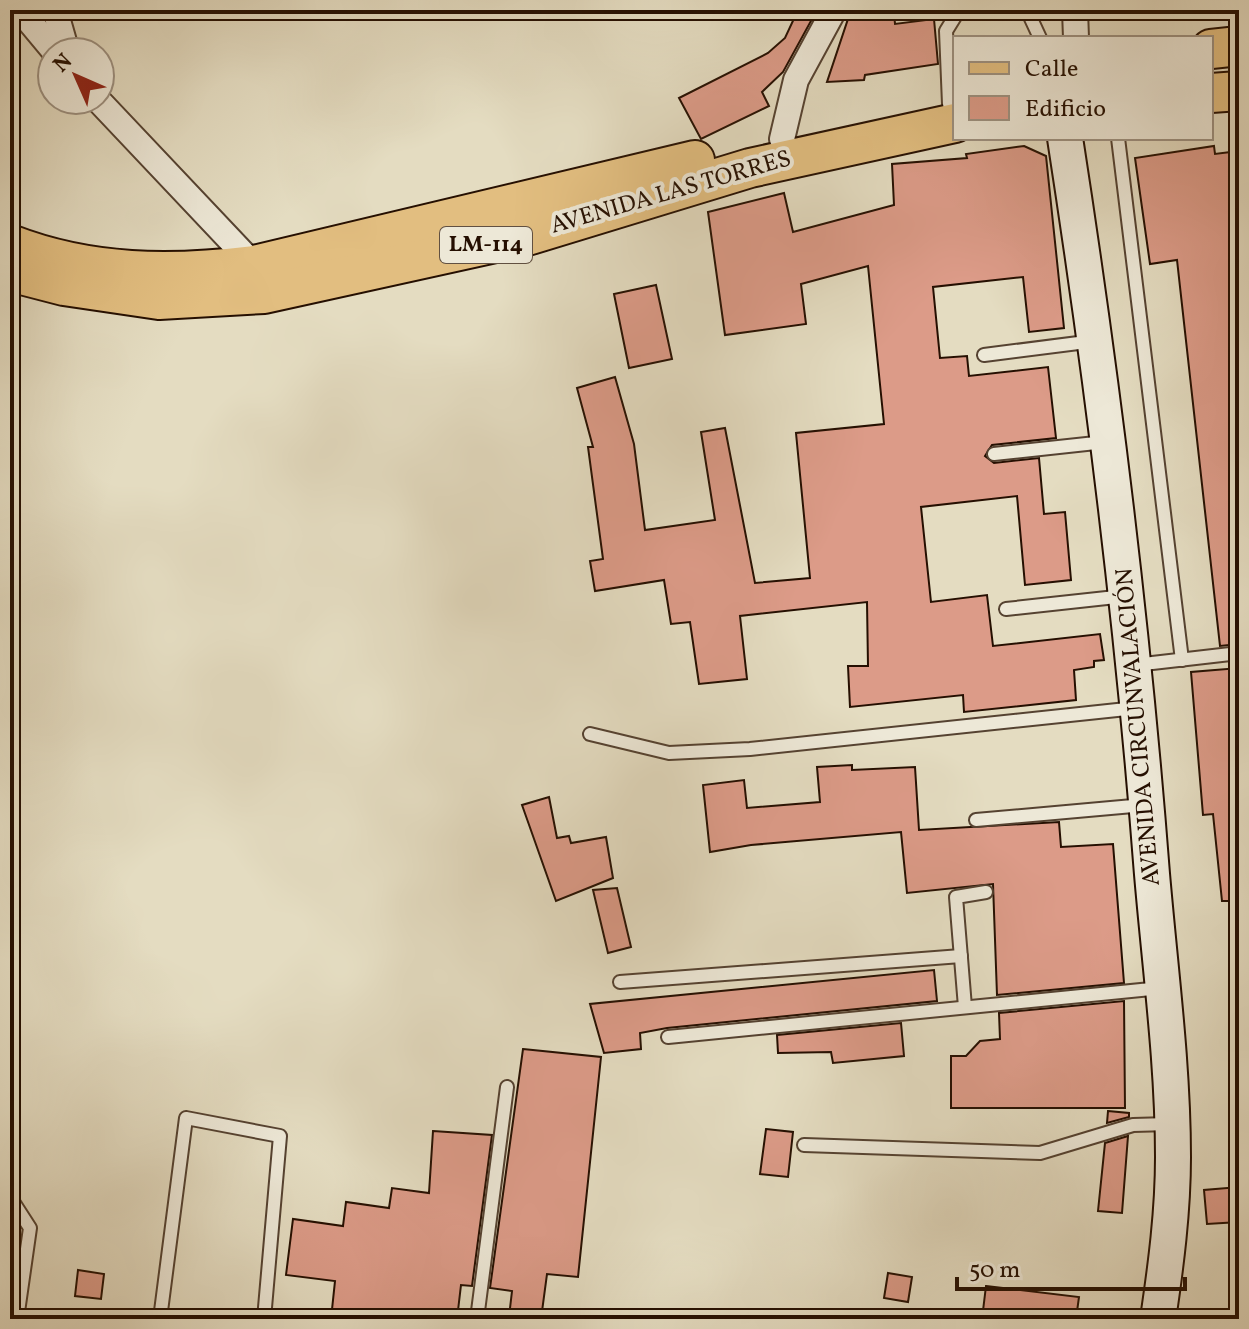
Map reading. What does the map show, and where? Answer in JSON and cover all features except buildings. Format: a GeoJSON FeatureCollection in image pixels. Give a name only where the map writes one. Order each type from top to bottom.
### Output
{"type":"FeatureCollection","features":[{"type":"Feature","properties":{"kind":"main road"},"geometry":{"type":"LineString","coordinates":[[1213,49],[1239,46]]}},
{"type":"Feature","properties":{"kind":"main road"},"geometry":{"type":"LineString","coordinates":[[1213,93],[1239,91]]}},
{"type":"Feature","properties":{"kind":"main road","name":"AVENIDA LAS TORRES"},"geometry":{"type":"LineString","coordinates":[[10,244],[48,257],[108,269],[178,273],[254,265],[782,139],[953,110]]}},
{"type":"Feature","properties":{"kind":"main road","name":"AVENIDA LAS TORRES"},"geometry":{"type":"LineString","coordinates":[[10,272],[64,286],[159,300],[264,294],[527,236],[953,110]]}},
{"type":"Feature","properties":{"kind":"street"},"geometry":{"type":"LineString","coordinates":[[20,10],[42,36]]}},
{"type":"Feature","properties":{"kind":"street"},"geometry":{"type":"LineString","coordinates":[[55,10],[62,36]]}},
{"type":"Feature","properties":{"kind":"street"},"geometry":{"type":"LineString","coordinates":[[782,139],[796,80],[834,10]]}},
{"type":"Feature","properties":{"kind":"street"},"geometry":{"type":"LineString","coordinates":[[1075,10],[1076,36]]}},
{"type":"Feature","properties":{"kind":"street"},"geometry":{"type":"LineString","coordinates":[[113,116],[254,265]]}},
{"type":"Feature","properties":{"kind":"street","name":"AVENIDA CIRCUNVALACIÓN"},"geometry":{"type":"LineString","coordinates":[[1065,140],[1097,341],[1128,595],[1147,804],[1172,1124],[1171,1202],[1158,1319]]}},
{"type":"Feature","properties":{"kind":"lane"},"geometry":{"type":"LineString","coordinates":[[953,110],[946,31],[959,10]]}},
{"type":"Feature","properties":{"kind":"lane"},"geometry":{"type":"LineString","coordinates":[[1027,10],[1039,36]]}},
{"type":"Feature","properties":{"kind":"lane"},"geometry":{"type":"LineString","coordinates":[[1118,140],[1182,660]]}},
{"type":"Feature","properties":{"kind":"lane"},"geometry":{"type":"LineString","coordinates":[[984,355],[1097,341]]}},
{"type":"Feature","properties":{"kind":"lane"},"geometry":{"type":"LineString","coordinates":[[994,454],[1109,441]]}},
{"type":"Feature","properties":{"kind":"lane"},"geometry":{"type":"LineString","coordinates":[[1006,609],[1128,595]]}},
{"type":"Feature","properties":{"kind":"lane"},"geometry":{"type":"LineString","coordinates":[[1135,665],[1239,653]]}},
{"type":"Feature","properties":{"kind":"lane"},"geometry":{"type":"LineString","coordinates":[[590,734],[669,753],[796,744],[1139,708]]}},
{"type":"Feature","properties":{"kind":"lane"},"geometry":{"type":"LineString","coordinates":[[976,820],[1147,804]]}},
{"type":"Feature","properties":{"kind":"lane"},"geometry":{"type":"LineString","coordinates":[[965,1007],[956,897],[986,892]]}},
{"type":"Feature","properties":{"kind":"lane"},"geometry":{"type":"LineString","coordinates":[[620,982],[961,956]]}},
{"type":"Feature","properties":{"kind":"lane"},"geometry":{"type":"LineString","coordinates":[[668,1037],[1161,988]]}},
{"type":"Feature","properties":{"kind":"lane"},"geometry":{"type":"LineString","coordinates":[[477,1319],[507,1087]]}},
{"type":"Feature","properties":{"kind":"lane"},"geometry":{"type":"LineString","coordinates":[[160,1319],[186,1118],[280,1136],[264,1319]]}},
{"type":"Feature","properties":{"kind":"lane"},"geometry":{"type":"LineString","coordinates":[[804,1145],[1040,1153],[1133,1125],[1172,1124]]}},
{"type":"Feature","properties":{"kind":"lane"},"geometry":{"type":"LineString","coordinates":[[10,1197],[30,1228],[17,1319]]}}]}
